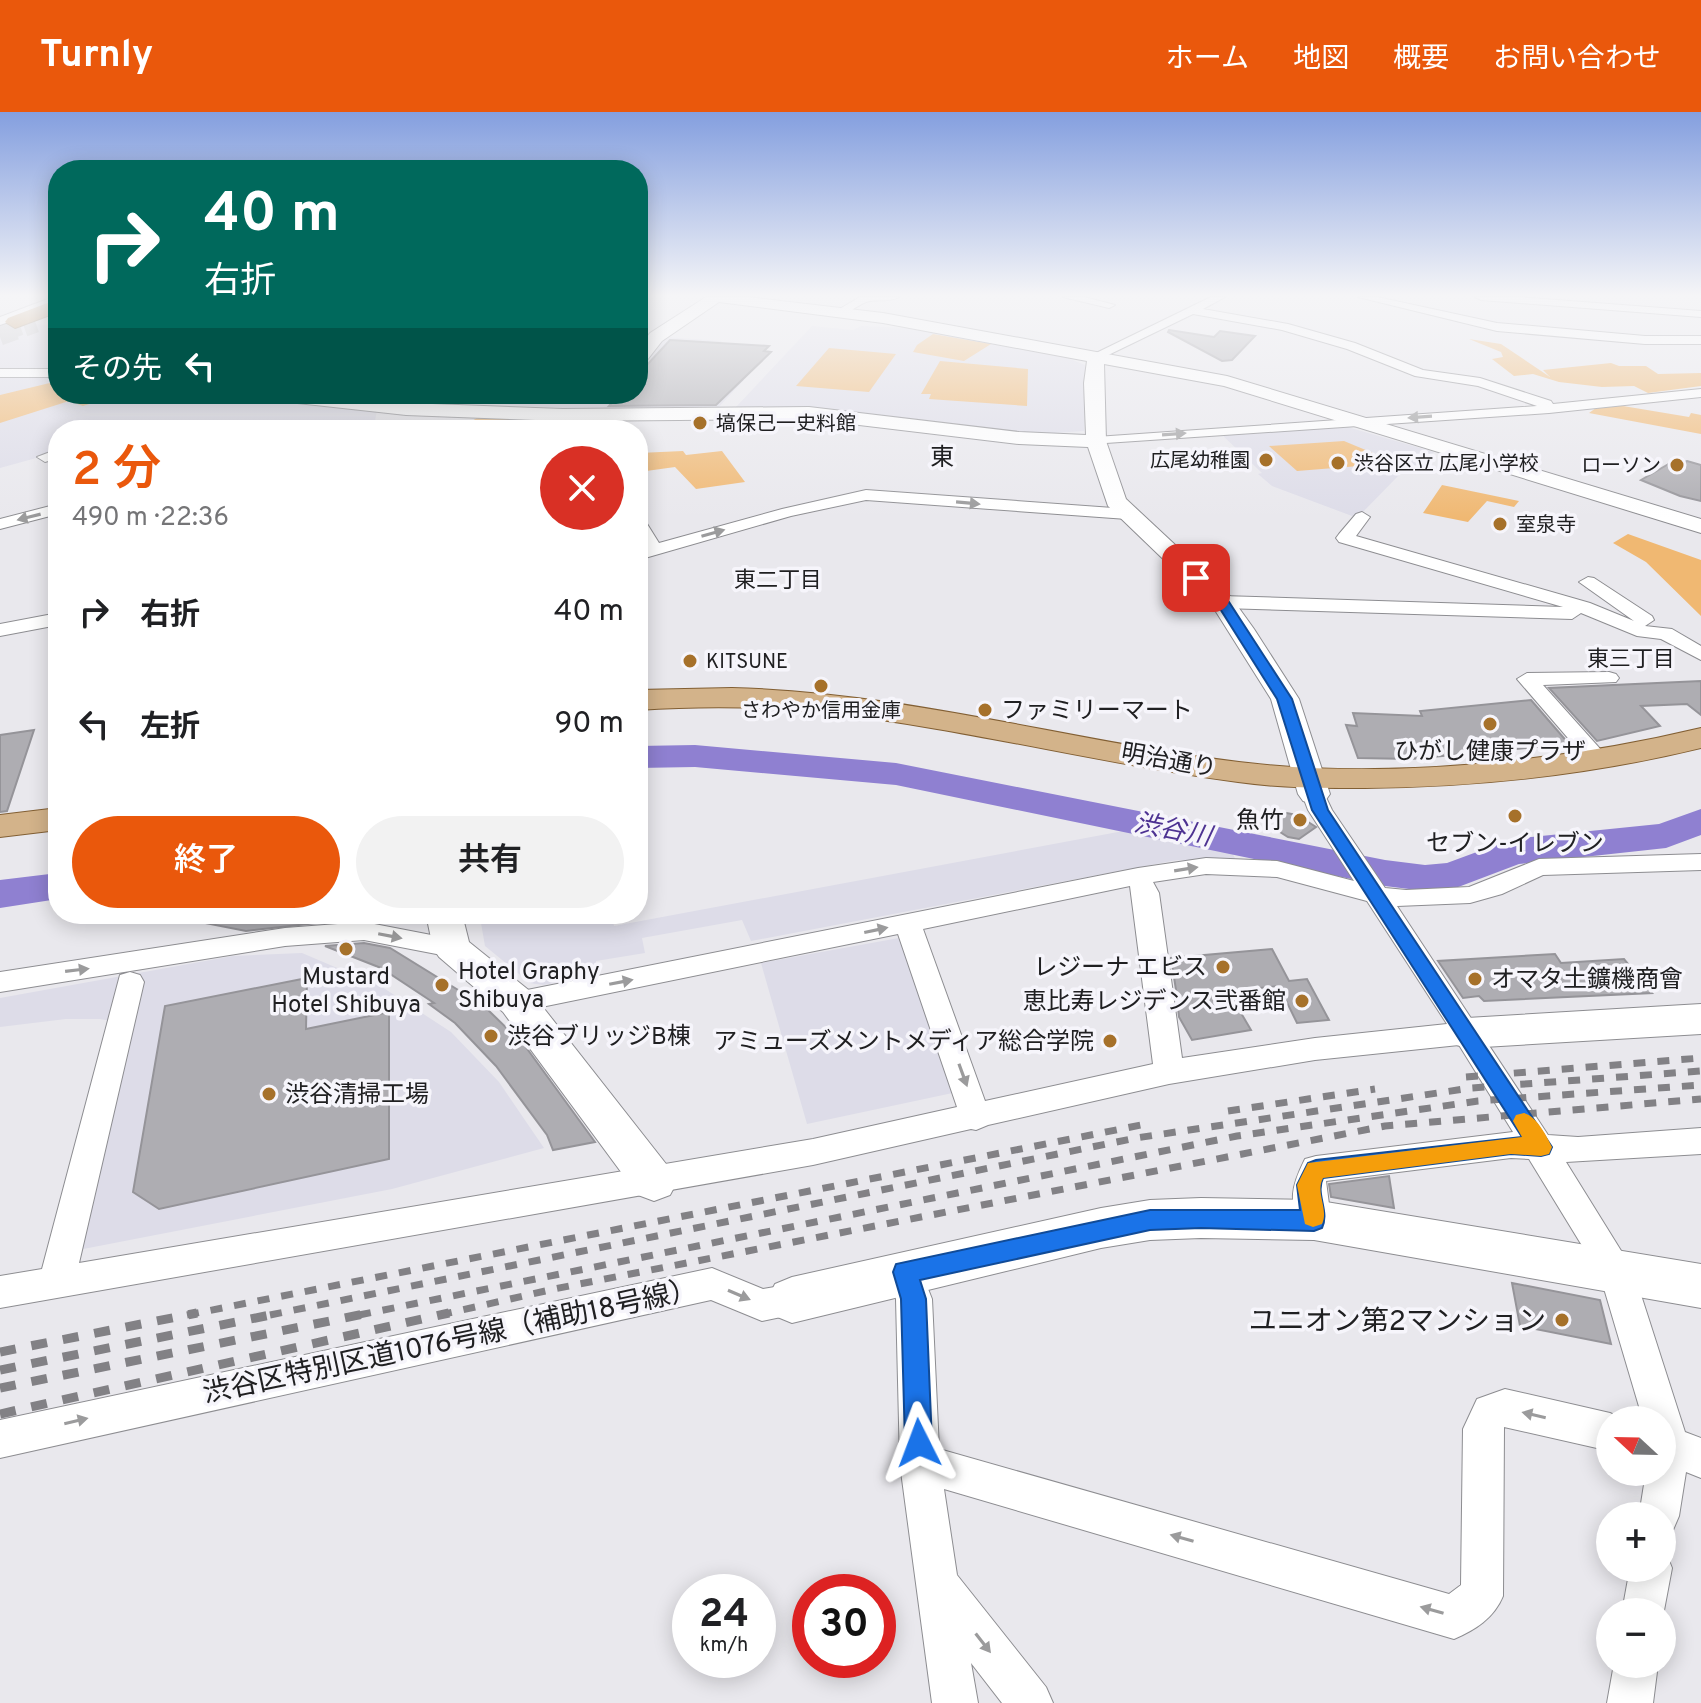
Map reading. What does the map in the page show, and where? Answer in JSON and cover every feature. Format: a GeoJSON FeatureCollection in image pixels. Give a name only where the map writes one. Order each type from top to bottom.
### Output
{"type":"FeatureCollection","features":[{"type":"Feature","properties":{"kind":"main road","name":"明治通り"},"geometry":{"type":"LineString","coordinates":[[648,700],[745,697],[881,709],[1311,785],[1600,761],[1701,738]]}},
{"type":"Feature","properties":{"kind":"main road","name":"明治通り"},"geometry":{"type":"LineString","coordinates":[[648,714],[728,711],[845,720],[1190,780],[1415,793],[1554,784],[1617,776],[1701,758]]}},
{"type":"Feature","properties":{"kind":"main road"},"geometry":{"type":"LineString","coordinates":[[0,826],[48,820]]}},
{"type":"Feature","properties":{"kind":"main road"},"geometry":{"type":"LineString","coordinates":[[0,844],[48,838]]}},
{"type":"Feature","properties":{"kind":"street"},"geometry":{"type":"LineString","coordinates":[[1094,371],[1096,441],[1116,501],[1222,602],[1285,699],[1320,810],[1541,1147],[1616,1270],[1661,1406]]}},
{"type":"Feature","properties":{"kind":"street"},"geometry":{"type":"LineString","coordinates":[[1176,371],[1227,381],[1701,526]]}},
{"type":"Feature","properties":{"kind":"street"},"geometry":{"type":"LineString","coordinates":[[1416,371],[1480,382],[1556,408]]}},
{"type":"Feature","properties":{"kind":"street"},"geometry":{"type":"LineString","coordinates":[[0,373],[48,373]]}},
{"type":"Feature","properties":{"kind":"street"},"geometry":{"type":"LineString","coordinates":[[430,404],[578,415],[809,413],[1019,438],[1096,441],[1556,408],[1701,393]]}},
{"type":"Feature","properties":{"kind":"street"},"geometry":{"type":"LineString","coordinates":[[578,415],[590,404]]}},
{"type":"Feature","properties":{"kind":"street"},"geometry":{"type":"LineString","coordinates":[[648,552],[788,512],[866,495],[1127,514]]}},
{"type":"Feature","properties":{"kind":"street"},"geometry":{"type":"LineString","coordinates":[[0,524],[48,512]]}},
{"type":"Feature","properties":{"kind":"street"},"geometry":{"type":"LineString","coordinates":[[1362,517],[1345,538],[1600,614],[1644,632],[1665,633]]}},
{"type":"Feature","properties":{"kind":"street"},"geometry":{"type":"LineString","coordinates":[[1588,582],[1701,654]]}},
{"type":"Feature","properties":{"kind":"street"},"geometry":{"type":"LineString","coordinates":[[1222,602],[1600,614]]}},
{"type":"Feature","properties":{"kind":"street"},"geometry":{"type":"LineString","coordinates":[[0,630],[48,621]]}},
{"type":"Feature","properties":{"kind":"street"},"geometry":{"type":"LineString","coordinates":[[1600,761],[1519,672],[1609,678]]}},
{"type":"Feature","properties":{"kind":"street"},"geometry":{"type":"LineString","coordinates":[[517,1002],[1138,876],[1206,866],[1277,869],[1406,899],[1470,895],[1539,867],[1701,862]]}},
{"type":"Feature","properties":{"kind":"street"},"geometry":{"type":"LineString","coordinates":[[1138,876],[1146,893],[1169,1072]]}},
{"type":"Feature","properties":{"kind":"street"},"geometry":{"type":"LineString","coordinates":[[908,923],[976,1118]]}},
{"type":"Feature","properties":{"kind":"street"},"geometry":{"type":"LineString","coordinates":[[0,982],[285,937],[364,931],[448,931],[517,1002],[654,1182]]}},
{"type":"Feature","properties":{"kind":"street"},"geometry":{"type":"LineString","coordinates":[[57,1280],[130,982]]}},
{"type":"Feature","properties":{"kind":"street"},"geometry":{"type":"LineString","coordinates":[[0,1292],[654,1182],[976,1118],[1169,1072],[1315,1049],[1467,1033],[1701,1019]]}},
{"type":"Feature","properties":{"kind":"street"},"geometry":{"type":"LineString","coordinates":[[1314,1220],[1308,1185],[1316,1169],[1511,1145],[1578,1150],[1701,1141]]}},
{"type":"Feature","properties":{"kind":"street","name":"渋谷区特別区道1076号線（補助18号線）"},"geometry":{"type":"LineString","coordinates":[[0,1439],[712,1284],[762,1305],[1150,1220],[1314,1220],[1701,1286]]}},
{"type":"Feature","properties":{"kind":"street"},"geometry":{"type":"LineString","coordinates":[[905,1272],[914,1299],[920,1464],[955,1703]]}},
{"type":"Feature","properties":{"kind":"street"},"geometry":{"type":"LineString","coordinates":[[920,1464],[979,1478],[1454,1617],[1482,1596],[1482,1429],[1491,1412],[1505,1408],[1596,1429]]}},
{"type":"Feature","properties":{"kind":"street"},"geometry":{"type":"LineString","coordinates":[[937,1583],[1030,1703]]}},
{"type":"Feature","properties":{"kind":"street"},"geometry":{"type":"LineString","coordinates":[[1630,1703],[1634,1678]]}},
{"type":"Feature","properties":{"kind":"shaded area"},"geometry":{"type":"Polygon","coordinates":[[[648,371],[716,371],[719,377],[744,380],[717,409],[598,410],[496,404],[648,404],[648,371]]]}},
{"type":"Feature","properties":{"kind":"shaded area"},"geometry":{"type":"Polygon","coordinates":[[[770,371],[1085,371],[1084,431],[1025,435],[736,407],[770,371]]]}},
{"type":"Feature","properties":{"kind":"shaded area"},"geometry":{"type":"Polygon","coordinates":[[[809,371],[884,371],[869,392],[796,386],[809,371]]]}},
{"type":"Feature","properties":{"kind":"shaded area"},"geometry":{"type":"Polygon","coordinates":[[[934,371],[1028,371],[1027,406],[929,399],[931,394],[921,394],[934,371]]]}},
{"type":"Feature","properties":{"kind":"shaded area"},"geometry":{"type":"Polygon","coordinates":[[[1508,371],[1541,371],[1550,377],[1544,371],[1701,373],[1701,386],[1648,393],[1634,386],[1602,387],[1559,382],[1533,374],[1514,376],[1508,371]]]}},
{"type":"Feature","properties":{"kind":"shaded area"},"geometry":{"type":"Polygon","coordinates":[[[0,375],[48,376],[48,404],[318,404],[377,411],[375,420],[48,420],[48,455],[0,468],[0,375]]]}},
{"type":"Feature","properties":{"kind":"shaded area"},"geometry":{"type":"Polygon","coordinates":[[[48,383],[48,404],[60,404],[0,423],[0,395],[48,383]]]}},
{"type":"Feature","properties":{"kind":"shaded area"},"geometry":{"type":"Polygon","coordinates":[[[1617,405],[1689,417],[1691,413],[1701,415],[1701,434],[1589,413],[1596,408],[1617,405]]]}},
{"type":"Feature","properties":{"kind":"shaded area"},"geometry":{"type":"Polygon","coordinates":[[[477,418],[550,420],[474,420],[477,418]]]}},
{"type":"Feature","properties":{"kind":"shaded area","name":"渋谷区立 広尾小学校"},"geometry":{"type":"Polygon","coordinates":[[[1344,426],[1434,452],[1416,473],[1400,474],[1361,514],[1352,516],[1272,486],[1221,434],[1344,426]]]}},
{"type":"Feature","properties":{"kind":"shaded area"},"geometry":{"type":"Polygon","coordinates":[[[1344,441],[1380,456],[1376,460],[1384,464],[1297,471],[1269,446],[1344,441]]]}},
{"type":"Feature","properties":{"kind":"shaded area"},"geometry":{"type":"Polygon","coordinates":[[[683,451],[686,455],[722,451],[745,482],[696,489],[675,467],[648,471],[648,453],[683,451]]]}},
{"type":"Feature","properties":{"kind":"shaded area"},"geometry":{"type":"Polygon","coordinates":[[[1442,485],[1519,501],[1514,507],[1487,501],[1468,522],[1423,513],[1442,485]]]}},
{"type":"Feature","properties":{"kind":"shaded area"},"geometry":{"type":"Polygon","coordinates":[[[1628,534],[1701,560],[1701,616],[1646,562],[1613,543],[1628,534]]]}},
{"type":"Feature","properties":{"kind":"shaded area"},"geometry":{"type":"Polygon","coordinates":[[[1134,829],[1230,849],[1236,860],[1177,860],[751,941],[742,920],[642,938],[645,953],[596,961],[596,975],[543,985],[530,983],[485,946],[481,924],[614,926],[648,924],[648,920],[1134,829]]]}},
{"type":"Feature","properties":{"kind":"shaded area"},"geometry":{"type":"Polygon","coordinates":[[[899,938],[962,1091],[807,1124],[761,963],[899,938]]]}},
{"type":"Feature","properties":{"kind":"shaded area"},"geometry":{"type":"Polygon","coordinates":[[[302,953],[382,987],[451,1032],[499,1082],[544,1148],[392,1189],[73,1251],[129,1024],[100,1019],[66,1019],[0,1027],[0,998],[233,956],[302,953]]]}},
{"type":"Feature","properties":{"kind":"building"},"geometry":{"type":"Polygon","coordinates":[[[648,371],[751,371],[716,405],[609,406],[648,404],[648,371]]]}},
{"type":"Feature","properties":{"kind":"building"},"geometry":{"type":"Polygon","coordinates":[[[1687,461],[1701,465],[1701,501],[1641,480],[1672,462],[1680,464],[1687,461]]]}},
{"type":"Feature","properties":{"kind":"building"},"geometry":{"type":"Polygon","coordinates":[[[1701,681],[1701,715],[1687,704],[1641,706],[1660,726],[1597,741],[1549,688],[1701,681]]]}},
{"type":"Feature","properties":{"kind":"building","name":"ひがし健康プラザ"},"geometry":{"type":"Polygon","coordinates":[[[1531,700],[1569,744],[1411,759],[1358,758],[1346,725],[1357,726],[1353,713],[1422,716],[1420,711],[1531,700]]]}},
{"type":"Feature","properties":{"kind":"building"},"geometry":{"type":"Polygon","coordinates":[[[34,730],[7,811],[0,812],[0,735],[34,730]]]}},
{"type":"Feature","properties":{"kind":"building"},"geometry":{"type":"Polygon","coordinates":[[[1281,812],[1297,815],[1316,827],[1299,839],[1288,837],[1280,832],[1281,812]]]}},
{"type":"Feature","properties":{"kind":"building"},"geometry":{"type":"Polygon","coordinates":[[[210,924],[307,924],[246,931],[210,924]]]}},
{"type":"Feature","properties":{"kind":"building","name":"渋谷ブリッジB棟"},"geometry":{"type":"Polygon","coordinates":[[[364,943],[390,948],[484,1006],[525,1046],[595,1142],[553,1150],[547,1135],[496,1066],[455,1023],[429,1004],[434,1003],[381,968],[325,946],[364,943]]]}},
{"type":"Feature","properties":{"kind":"building"},"geometry":{"type":"Polygon","coordinates":[[[1272,949],[1289,981],[1307,979],[1329,1020],[1297,1023],[1279,986],[1228,991],[1251,1030],[1192,1040],[1179,1017],[1178,1008],[1183,1007],[1176,990],[1171,958],[1272,949]]]}},
{"type":"Feature","properties":{"kind":"building"},"geometry":{"type":"Polygon","coordinates":[[[1555,954],[1561,963],[1624,959],[1652,993],[1484,1001],[1479,996],[1463,998],[1438,961],[1555,954]]]}},
{"type":"Feature","properties":{"kind":"building","name":"渋谷清掃工場"},"geometry":{"type":"Polygon","coordinates":[[[307,978],[306,1029],[389,1012],[389,1159],[159,1209],[133,1192],[165,1006],[307,978]]]}},
{"type":"Feature","properties":{"kind":"building"},"geometry":{"type":"Polygon","coordinates":[[[1389,1176],[1394,1208],[1331,1197],[1329,1184],[1389,1176]]]}},
{"type":"Feature","properties":{"kind":"building","name":"ユニオン第2マンション"},"geometry":{"type":"Polygon","coordinates":[[[1512,1283],[1600,1300],[1611,1344],[1520,1326],[1512,1283]]]}},
{"type":"Feature","properties":{"kind":"waterway","name":"渋谷川"},"geometry":{"type":"LineString","coordinates":[[648,757],[695,756],[896,774],[1385,873],[1425,878],[1453,876],[1512,852],[1666,836],[1701,821]]}},
{"type":"Feature","properties":{"kind":"waterway","name":"渋谷川"},"geometry":{"type":"LineString","coordinates":[[0,894],[48,887]]}},
{"type":"Feature","properties":{"kind":"railway"},"geometry":{"type":"LineString","coordinates":[[1466,1077],[1701,1058]]}},
{"type":"Feature","properties":{"kind":"railway"},"geometry":{"type":"LineString","coordinates":[[270,1315],[1136,1138],[1471,1088],[1701,1071]]}},
{"type":"Feature","properties":{"kind":"railway"},"geometry":{"type":"LineString","coordinates":[[359,1315],[1237,1136],[1478,1101],[1701,1085]]}},
{"type":"Feature","properties":{"kind":"railway"},"geometry":{"type":"LineString","coordinates":[[1228,1111],[1375,1089]]}},
{"type":"Feature","properties":{"kind":"railway"},"geometry":{"type":"LineString","coordinates":[[440,1315],[554,1289],[1385,1126],[1701,1099]]}},
{"type":"Feature","properties":{"kind":"railway"},"geometry":{"type":"LineString","coordinates":[[187,1315],[1141,1125]]}},
{"type":"Feature","properties":{"kind":"railway"},"geometry":{"type":"LineString","coordinates":[[0,1352],[197,1313]]}},
{"type":"Feature","properties":{"kind":"railway"},"geometry":{"type":"LineString","coordinates":[[0,1370],[280,1313]]}},
{"type":"Feature","properties":{"kind":"railway"},"geometry":{"type":"LineString","coordinates":[[0,1388],[369,1313]]}},
{"type":"Feature","properties":{"kind":"railway"},"geometry":{"type":"LineString","coordinates":[[0,1414],[449,1313]]}},
{"type":"Feature","properties":{"kind":"slow traffic"},"geometry":{"type":"LineString","coordinates":[[1313,1217],[1308,1185],[1316,1169],[1511,1145],[1541,1147],[1524,1121]]}},
{"type":"Feature","properties":{"kind":"place","name":"塙保己一史料館"},"geometry":{"type":"Point","coordinates":[700,423]}},
{"type":"Feature","properties":{"kind":"place","name":"広尾幼稚園"},"geometry":{"type":"Point","coordinates":[1266,460]}},
{"type":"Feature","properties":{"kind":"place","name":"渋谷区立 広尾小学校"},"geometry":{"type":"Point","coordinates":[1338,463]}},
{"type":"Feature","properties":{"kind":"place","name":"ローソン"},"geometry":{"type":"Point","coordinates":[1677,465]}},
{"type":"Feature","properties":{"kind":"place","name":"室泉寺"},"geometry":{"type":"Point","coordinates":[1500,524]}},
{"type":"Feature","properties":{"kind":"place","name":"KITSUNE"},"geometry":{"type":"Point","coordinates":[690,661]}},
{"type":"Feature","properties":{"kind":"place","name":"さわやか信用金庫"},"geometry":{"type":"Point","coordinates":[821,686]}},
{"type":"Feature","properties":{"kind":"place","name":"ファミリーマート"},"geometry":{"type":"Point","coordinates":[985,710]}},
{"type":"Feature","properties":{"kind":"place","name":"ひがし健康プラザ"},"geometry":{"type":"Point","coordinates":[1490,724]}},
{"type":"Feature","properties":{"kind":"place","name":"セブン-イレブン"},"geometry":{"type":"Point","coordinates":[1515,816]}},
{"type":"Feature","properties":{"kind":"place","name":"魚竹"},"geometry":{"type":"Point","coordinates":[1300,820]}},
{"type":"Feature","properties":{"kind":"place","name":"Mustard Hotel Shibuya"},"geometry":{"type":"Point","coordinates":[346,949]}},
{"type":"Feature","properties":{"kind":"place","name":"レジーナ エビス"},"geometry":{"type":"Point","coordinates":[1223,967]}},
{"type":"Feature","properties":{"kind":"place","name":"オマタ土鑛機商會"},"geometry":{"type":"Point","coordinates":[1475,979]}},
{"type":"Feature","properties":{"kind":"place","name":"Hotel Graphy Shibuya"},"geometry":{"type":"Point","coordinates":[442,985]}},
{"type":"Feature","properties":{"kind":"place","name":"恵比寿レジデンス弐番館"},"geometry":{"type":"Point","coordinates":[1302,1001]}},
{"type":"Feature","properties":{"kind":"place","name":"渋谷ブリッジB棟"},"geometry":{"type":"Point","coordinates":[491,1036]}},
{"type":"Feature","properties":{"kind":"place","name":"アミューズメントメディア総合学院"},"geometry":{"type":"Point","coordinates":[1110,1041]}},
{"type":"Feature","properties":{"kind":"place","name":"渋谷清掃工場"},"geometry":{"type":"Point","coordinates":[269,1094]}},
{"type":"Feature","properties":{"kind":"place","name":"ユニオン第2マンション"},"geometry":{"type":"Point","coordinates":[1562,1320]}},
{"type":"Feature","properties":{"kind":"district","name":"東"},"geometry":{"type":"Point","coordinates":[942,457]}},
{"type":"Feature","properties":{"kind":"district","name":"東二丁目"},"geometry":{"type":"Point","coordinates":[778,579]}},
{"type":"Feature","properties":{"kind":"district","name":"東三丁目"},"geometry":{"type":"Point","coordinates":[1631,658]}},
{"type":"Feature","properties":{"kind":"route"},"geometry":{"type":"LineString","coordinates":[[919,1443],[914,1299],[905,1272],[1150,1220],[1314,1220],[1308,1185],[1316,1169],[1511,1145],[1541,1147],[1320,810],[1285,699],[1222,602],[1196,578]]}}]}
